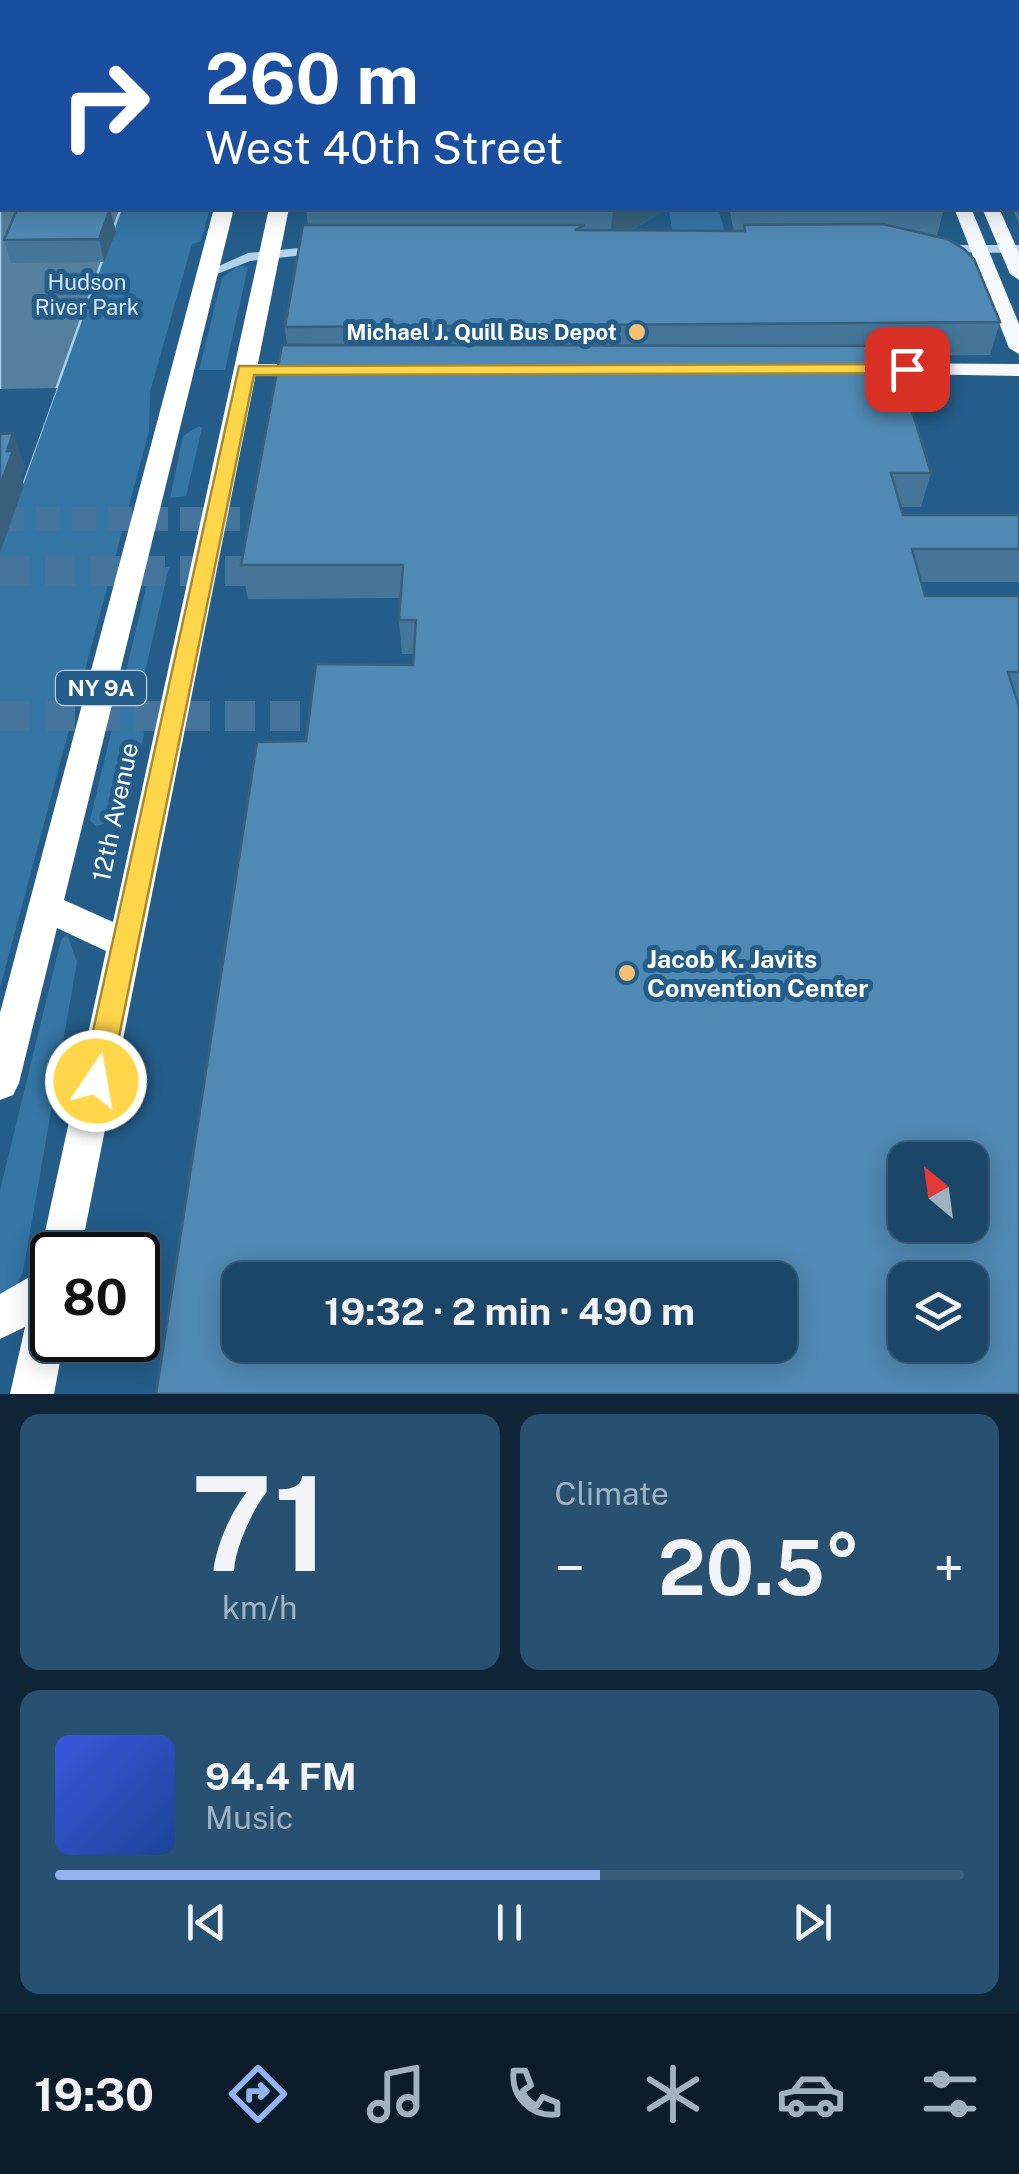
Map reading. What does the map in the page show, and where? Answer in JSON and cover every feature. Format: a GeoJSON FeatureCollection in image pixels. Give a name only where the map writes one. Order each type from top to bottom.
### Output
{"type":"FeatureCollection","features":[{"type":"Feature","properties":{"kind":"highway","name":"12th Avenue"},"geometry":{"type":"LineString","coordinates":[[0,1083],[223,210]]}},
{"type":"Feature","properties":{"kind":"highway","name":"12th Avenue"},"geometry":{"type":"LineString","coordinates":[[65,1232],[279,210]]}},
{"type":"Feature","properties":{"kind":"highway"},"geometry":{"type":"LineString","coordinates":[[44,911],[61,914],[126,944]]}},
{"type":"Feature","properties":{"kind":"highway"},"geometry":{"type":"LineString","coordinates":[[0,1318],[30,1303]]}},
{"type":"Feature","properties":{"kind":"highway"},"geometry":{"type":"LineString","coordinates":[[32,1394],[38,1362]]}},
{"type":"Feature","properties":{"kind":"main road"},"geometry":{"type":"LineString","coordinates":[[963,210],[1019,348]]}},
{"type":"Feature","properties":{"kind":"main road"},"geometry":{"type":"LineString","coordinates":[[991,210],[1014,249],[1019,274]]}},
{"type":"Feature","properties":{"kind":"main road"},"geometry":{"type":"LineString","coordinates":[[846,369],[1019,370]]}},
{"type":"Feature","properties":{"kind":"main road"},"geometry":{"type":"LineString","coordinates":[[246,370],[334,370]]}},
{"type":"Feature","properties":{"kind":"street"},"geometry":{"type":"LineString","coordinates":[[924,249],[1014,249]]}},
{"type":"Feature","properties":{"kind":"street"},"geometry":{"type":"LineString","coordinates":[[207,274],[240,259],[269,253],[335,250]]}},
{"type":"Feature","properties":{"kind":"green space","name":"Hudson River Park"},"geometry":{"type":"Polygon","coordinates":[[[0,210],[209,210],[201,241],[192,244],[150,392],[149,431],[0,988],[0,210]]]}},
{"type":"Feature","properties":{"kind":"green space"},"geometry":{"type":"Polygon","coordinates":[[[669,211],[719,211],[725,233],[673,234],[669,211]]]}},
{"type":"Feature","properties":{"kind":"green space"},"geometry":{"type":"Polygon","coordinates":[[[239,265],[248,267],[225,370],[199,370],[222,278],[239,265]]]}},
{"type":"Feature","properties":{"kind":"green space"},"geometry":{"type":"Polygon","coordinates":[[[199,426],[202,428],[186,496],[170,498],[183,436],[199,426]]]}},
{"type":"Feature","properties":{"kind":"green space"},"geometry":{"type":"Polygon","coordinates":[[[151,567],[169,567],[139,698],[144,735],[127,810],[114,821],[96,826],[90,820],[151,567]]]}},
{"type":"Feature","properties":{"kind":"green space"},"geometry":{"type":"Polygon","coordinates":[[[67,934],[77,962],[23,1272],[17,1284],[0,1299],[0,1190],[61,940],[67,934]]]}},
{"type":"Feature","properties":{"kind":"shaded area"},"geometry":{"type":"Polygon","coordinates":[[[0,210],[120,210],[0,546],[0,210]]]}},
{"type":"Feature","properties":{"kind":"pier"},"geometry":{"type":"Polygon","coordinates":[[[57,388],[0,546],[0,389],[57,388]]]}},
{"type":"Feature","properties":{"kind":"building"},"geometry":{"type":"Polygon","coordinates":[[[17,210],[110,210],[99,239],[4,240],[17,210]]]}},
{"type":"Feature","properties":{"kind":"building"},"geometry":{"type":"Polygon","coordinates":[[[883,224],[947,239],[964,249],[974,259],[1000,322],[285,327],[303,225],[585,225],[575,230],[745,231],[744,225],[883,224]]]}},
{"type":"Feature","properties":{"kind":"building","name":"Jacob K. Javits Convention Center"},"geometry":{"type":"Polygon","coordinates":[[[282,345],[892,346],[931,473],[891,473],[903,515],[1019,515],[1019,549],[912,549],[925,596],[1019,596],[1019,672],[1008,672],[1019,707],[1019,1394],[156,1394],[257,742],[306,741],[316,664],[413,665],[416,620],[399,620],[403,565],[241,565],[282,345]]]}},
{"type":"Feature","properties":{"kind":"building"},"geometry":{"type":"Polygon","coordinates":[[[13,433],[7,451],[13,451],[0,485],[0,434],[13,433]]]}},
{"type":"Feature","properties":{"kind":"tunnel"},"geometry":{"type":"LineString","coordinates":[[0,519],[291,519]]}},
{"type":"Feature","properties":{"kind":"tunnel"},"geometry":{"type":"LineString","coordinates":[[0,571],[282,571]]}},
{"type":"Feature","properties":{"kind":"tunnel"},"geometry":{"type":"LineString","coordinates":[[0,716],[347,716]]}},
{"type":"Feature","properties":{"kind":"place","name":"Michael J. Quill Bus Depot"},"geometry":{"type":"Point","coordinates":[637,332]}},
{"type":"Feature","properties":{"kind":"place","name":"Jacob K. Javits Convention Center"},"geometry":{"type":"Point","coordinates":[627,973]}},
{"type":"Feature","properties":{"kind":"route"},"geometry":{"type":"LineString","coordinates":[[96,1081],[246,370],[907,369]]}}]}
